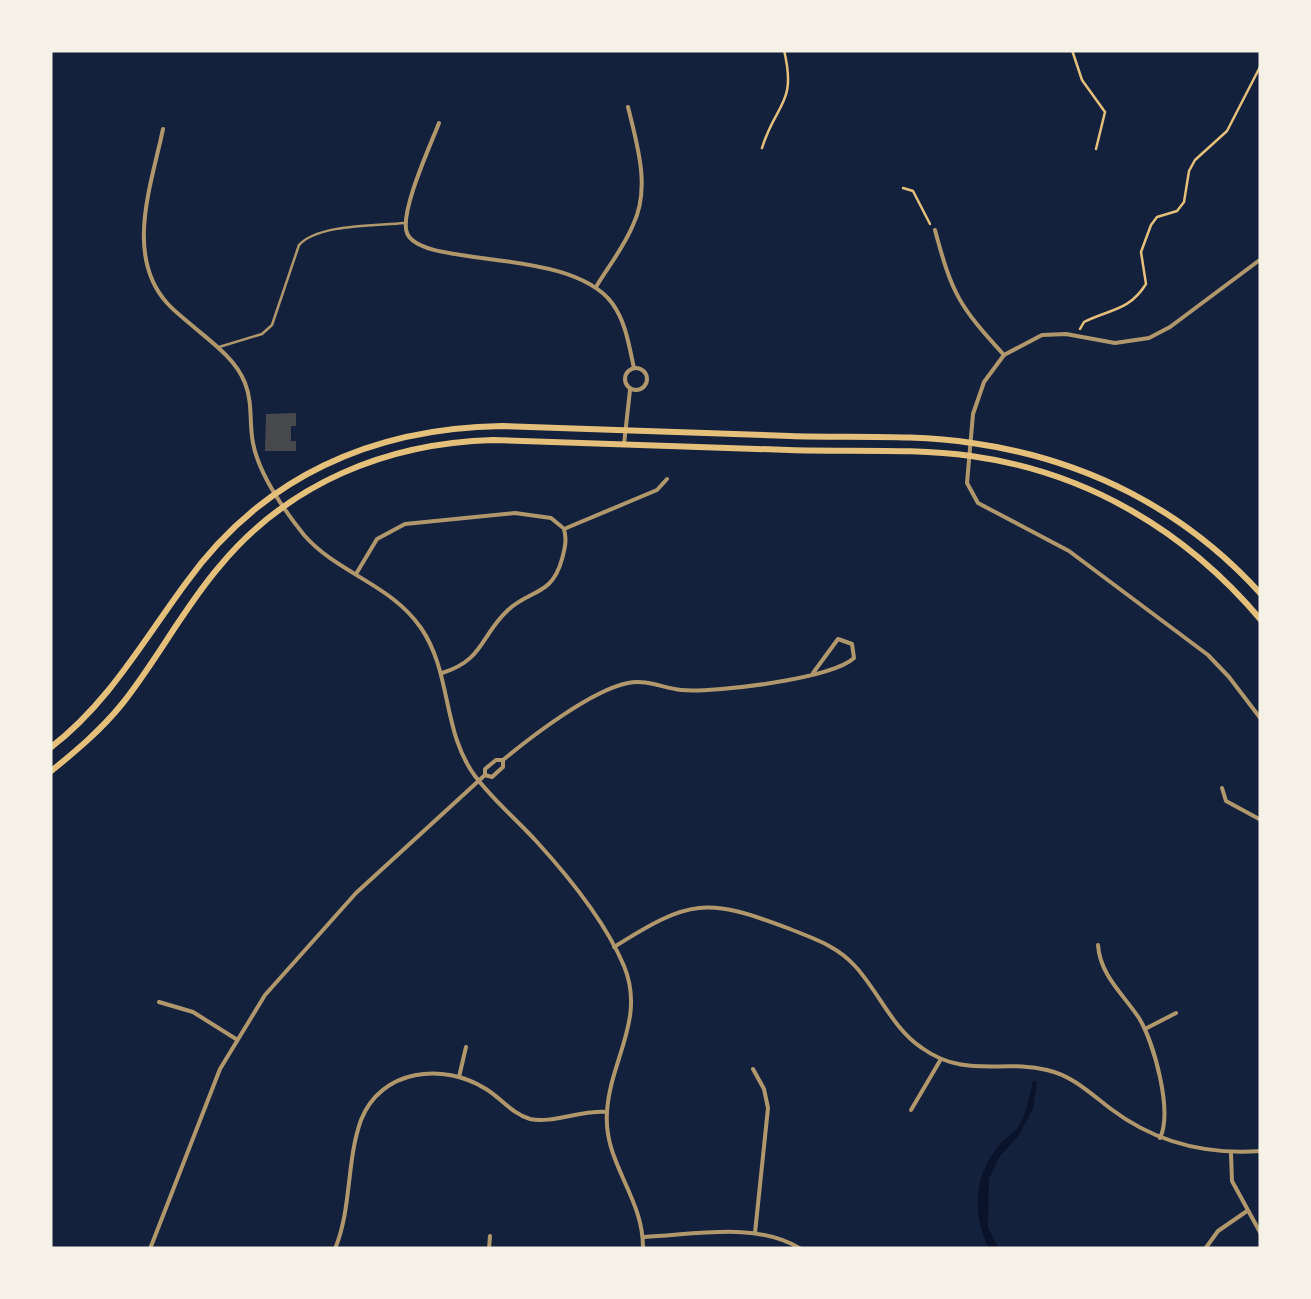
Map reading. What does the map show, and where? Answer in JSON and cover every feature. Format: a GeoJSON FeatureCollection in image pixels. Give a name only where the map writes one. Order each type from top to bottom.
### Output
{"type":"FeatureCollection","features":[{"type":"Feature","properties":{"kind":"main road"},"geometry":{"type":"LineString","coordinates":[[50,748],[73,730],[110,690],[203,560],[250,512],[276,493],[344,456],[417,433],[502,426],[969,442],[1059,462],[1120,486],[1193,530],[1261,594]]}},
{"type":"Feature","properties":{"kind":"main road"},"geometry":{"type":"LineString","coordinates":[[50,772],[83,745],[122,704],[217,568],[246,536],[284,505],[322,482],[370,460],[440,444],[494,440],[968,456],[1048,472],[1114,500],[1184,544],[1261,620]]}},
{"type":"Feature","properties":{"kind":"street"},"geometry":{"type":"LineString","coordinates":[[596,287],[634,224],[638,210],[641,167],[628,107]]}},
{"type":"Feature","properties":{"kind":"street"},"geometry":{"type":"LineString","coordinates":[[439,123],[405,223],[407,234],[416,244],[466,258],[516,260],[558,270],[596,287],[623,322],[634,368]]}},
{"type":"Feature","properties":{"kind":"street"},"geometry":{"type":"LineString","coordinates":[[162,128],[144,230],[147,269],[166,302],[218,347],[246,384],[255,455],[284,505],[320,552],[390,594],[428,637],[442,672],[452,728],[466,764],[558,866],[614,946],[628,979],[632,1014],[607,1112],[610,1149],[636,1201],[644,1249]]}},
{"type":"Feature","properties":{"kind":"street"},"geometry":{"type":"LineString","coordinates":[[935,230],[959,302],[1004,355]]}},
{"type":"Feature","properties":{"kind":"street"},"geometry":{"type":"LineString","coordinates":[[1261,259],[1170,327],[1148,338],[1115,343],[1042,335],[1004,355],[978,396],[966,483],[978,503],[1069,552],[1208,655],[1261,719]]}},
{"type":"Feature","properties":{"kind":"street"},"geometry":{"type":"LineString","coordinates":[[630,389],[641,389],[647,380],[643,370],[634,368]]}},
{"type":"Feature","properties":{"kind":"street"},"geometry":{"type":"LineString","coordinates":[[624,444],[630,389],[625,376],[634,368]]}},
{"type":"Feature","properties":{"kind":"street"},"geometry":{"type":"LineString","coordinates":[[564,529],[657,490],[668,479]]}},
{"type":"Feature","properties":{"kind":"street"},"geometry":{"type":"LineString","coordinates":[[356,574],[377,539],[405,524],[514,513],[551,518],[564,529],[566,542],[557,576],[507,611],[470,660],[442,672]]}},
{"type":"Feature","properties":{"kind":"street"},"geometry":{"type":"LineString","coordinates":[[150,1249],[208,1096],[236,1039],[264,995],[324,925],[496,760],[504,760],[532,735],[626,683],[694,690],[778,683],[850,662],[854,658],[852,644],[838,639],[832,642],[813,672]]}},
{"type":"Feature","properties":{"kind":"street"},"geometry":{"type":"LineString","coordinates":[[484,775],[492,777],[504,767],[504,760]]}},
{"type":"Feature","properties":{"kind":"street"},"geometry":{"type":"LineString","coordinates":[[1222,788],[1226,800],[1261,820]]}},
{"type":"Feature","properties":{"kind":"street"},"geometry":{"type":"LineString","coordinates":[[614,946],[682,909],[718,906],[748,913],[837,949],[863,974],[906,1035],[940,1059],[972,1068],[1026,1067],[1059,1073],[1160,1138],[1231,1154],[1261,1151]]}},
{"type":"Feature","properties":{"kind":"street"},"geometry":{"type":"LineString","coordinates":[[1098,945],[1099,964],[1145,1029],[1166,1108],[1160,1138]]}},
{"type":"Feature","properties":{"kind":"street"},"geometry":{"type":"LineString","coordinates":[[159,1002],[192,1012],[236,1039]]}},
{"type":"Feature","properties":{"kind":"street"},"geometry":{"type":"LineString","coordinates":[[1145,1029],[1176,1014]]}},
{"type":"Feature","properties":{"kind":"street"},"geometry":{"type":"LineString","coordinates":[[459,1077],[466,1047]]}},
{"type":"Feature","properties":{"kind":"street"},"geometry":{"type":"LineString","coordinates":[[911,1110],[940,1059]]}},
{"type":"Feature","properties":{"kind":"street"},"geometry":{"type":"LineString","coordinates":[[754,1069],[768,1108],[755,1233]]}},
{"type":"Feature","properties":{"kind":"street"},"geometry":{"type":"LineString","coordinates":[[335,1249],[348,1212],[358,1131],[370,1104],[387,1087],[408,1076],[430,1073],[459,1077],[484,1087],[531,1119],[552,1119],[582,1111],[607,1112]]}},
{"type":"Feature","properties":{"kind":"street"},"geometry":{"type":"LineString","coordinates":[[1231,1154],[1232,1182],[1261,1234]]}},
{"type":"Feature","properties":{"kind":"street"},"geometry":{"type":"LineString","coordinates":[[1205,1249],[1218,1231],[1247,1211]]}},
{"type":"Feature","properties":{"kind":"street"},"geometry":{"type":"LineString","coordinates":[[644,1237],[755,1233],[801,1249]]}},
{"type":"Feature","properties":{"kind":"street"},"geometry":{"type":"LineString","coordinates":[[489,1249],[490,1236]]}},
{"type":"Feature","properties":{"kind":"lane"},"geometry":{"type":"LineString","coordinates":[[218,347],[262,334],[272,325],[300,245],[307,237],[324,231],[405,223]]}},
{"type":"Feature","properties":{"kind":"path"},"geometry":{"type":"LineString","coordinates":[[762,148],[768,126],[789,92],[784,50]]}},
{"type":"Feature","properties":{"kind":"path"},"geometry":{"type":"LineString","coordinates":[[1072,50],[1082,80],[1105,112],[1096,149]]}},
{"type":"Feature","properties":{"kind":"path"},"geometry":{"type":"LineString","coordinates":[[1078,336],[1084,322],[1130,304],[1139,295],[1146,284],[1141,252],[1151,226],[1157,217],[1177,211],[1184,202],[1188,171],[1227,130],[1261,65]]}},
{"type":"Feature","properties":{"kind":"path"},"geometry":{"type":"LineString","coordinates":[[902,188],[912,191],[935,230]]}},
{"type":"Feature","properties":{"kind":"water"},"geometry":{"type":"Polygon","coordinates":[[[1033,1081],[1037,1082],[1033,1109],[989,1179],[988,1228],[999,1249],[989,1249],[979,1221],[980,1181],[991,1156],[1021,1122],[1033,1081]]]}},
{"type":"Feature","properties":{"kind":"building"},"geometry":{"type":"Polygon","coordinates":[[[296,413],[291,441],[296,441],[296,451],[265,451],[266,414],[296,413]]]}}]}
